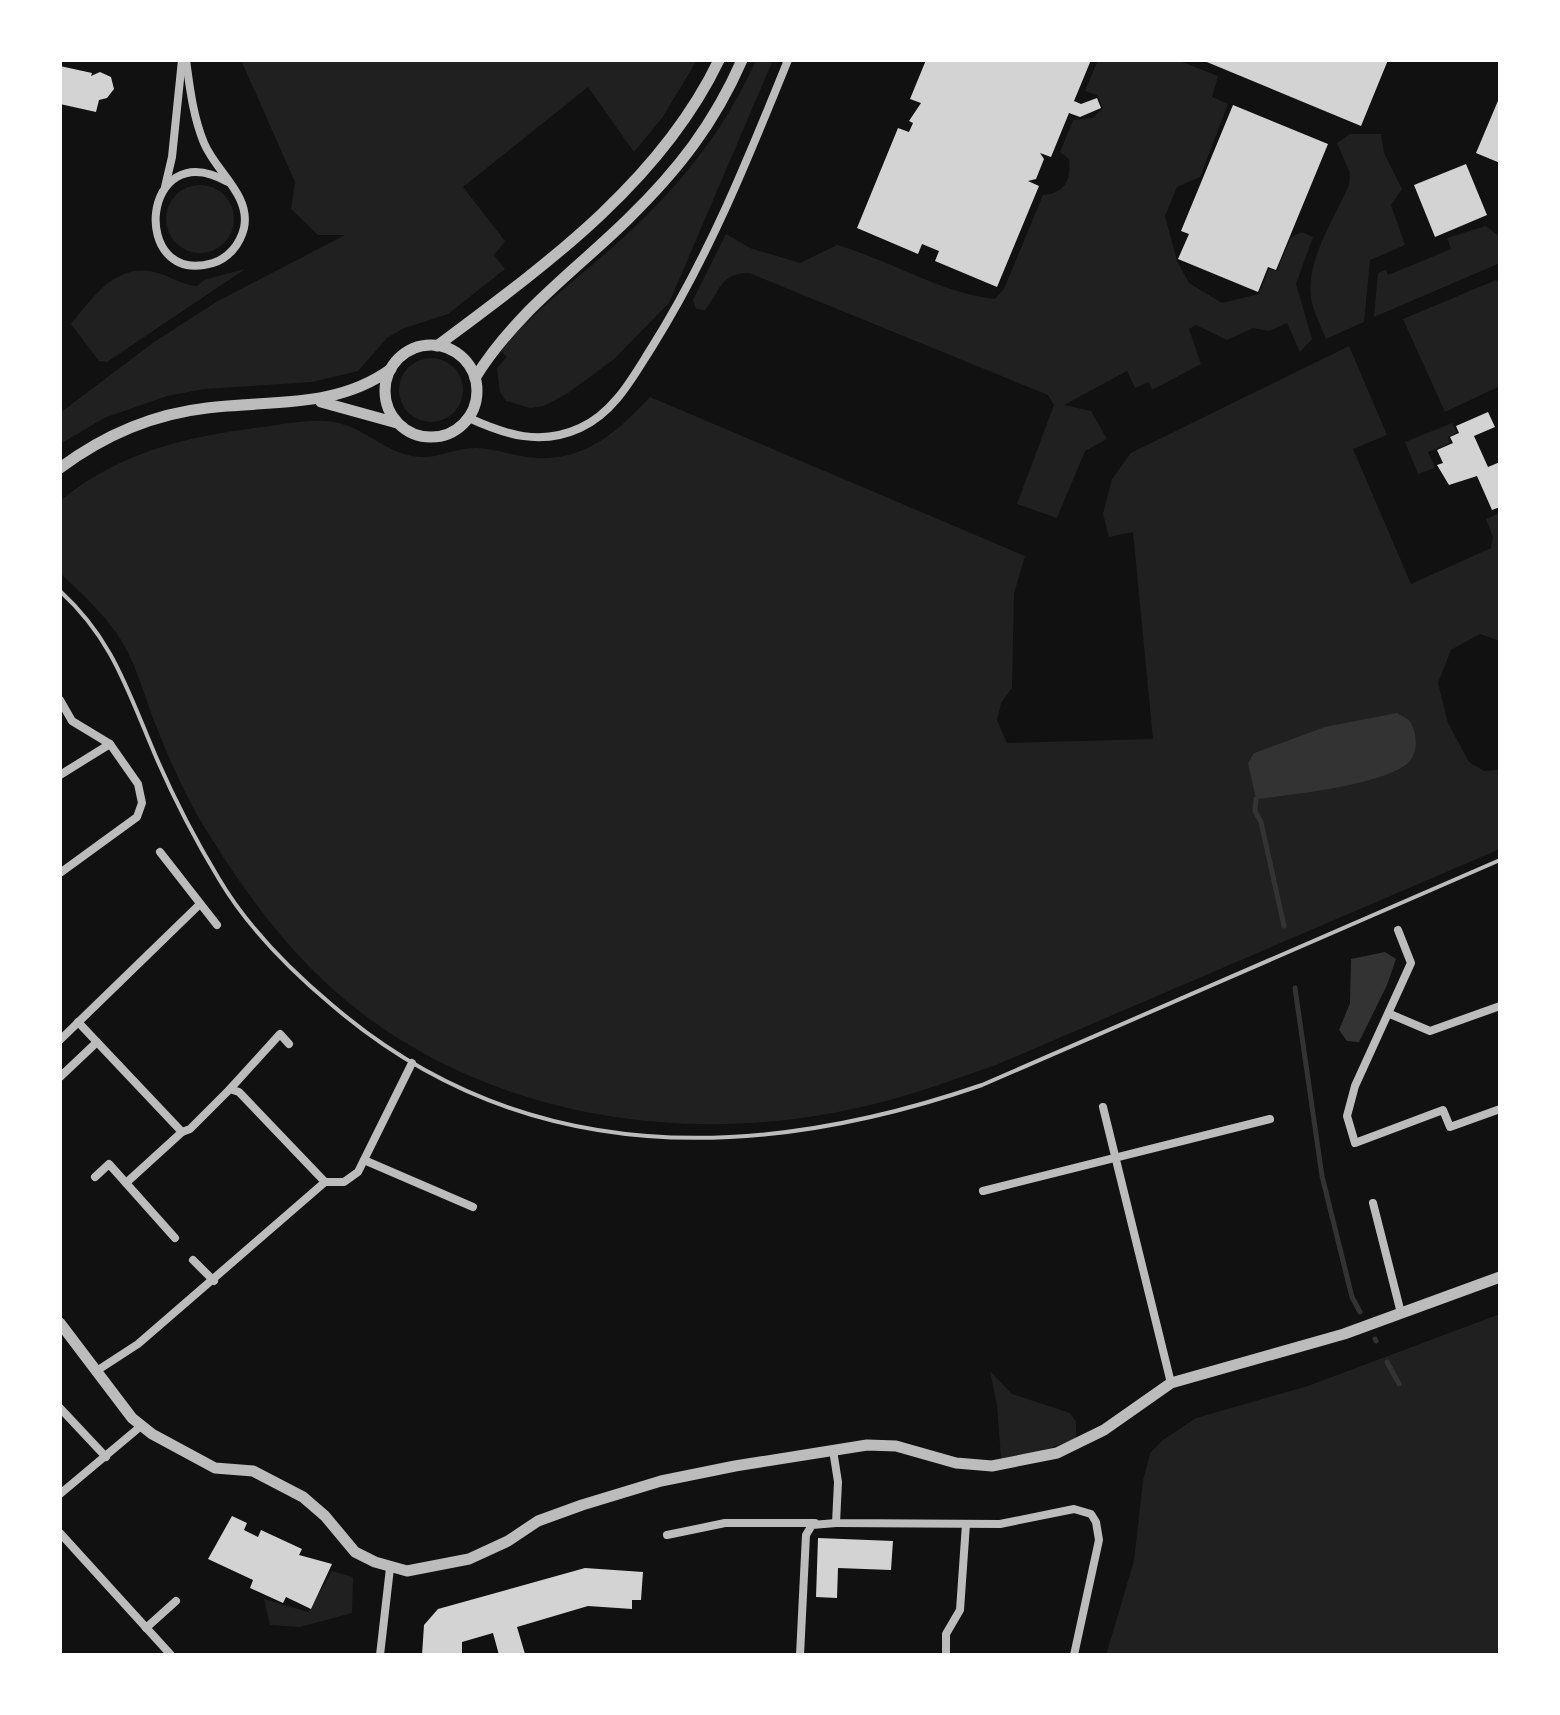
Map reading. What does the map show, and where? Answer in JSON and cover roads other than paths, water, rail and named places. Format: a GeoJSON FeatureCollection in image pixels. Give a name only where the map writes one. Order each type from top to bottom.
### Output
{"type":"FeatureCollection","features":[{"type":"Feature","properties":{"kind":"street"},"geometry":{"type":"LineString","coordinates":[[184,60],[193,112],[205,146],[244,206],[242,237],[233,250],[221,259],[200,265],[172,256],[155,233],[155,206],[165,188],[172,157],[184,60]]}},
{"type":"Feature","properties":{"kind":"street"},"geometry":{"type":"LineString","coordinates":[[60,468],[125,430],[179,413],[316,401],[361,388],[391,369],[411,350],[437,346],[596,219],[641,177],[678,130],[719,60]]}},
{"type":"Feature","properties":{"kind":"street"},"geometry":{"type":"LineString","coordinates":[[475,378],[512,325],[627,220],[671,175],[707,130],[742,60]]}},
{"type":"Feature","properties":{"kind":"street"},"geometry":{"type":"LineString","coordinates":[[469,418],[514,436],[541,439],[583,427],[625,390],[699,270],[788,60]]}},
{"type":"Feature","properties":{"kind":"street"},"geometry":{"type":"LineString","coordinates":[[165,188],[188,174],[215,175],[228,182]]}},
{"type":"Feature","properties":{"kind":"street"},"geometry":{"type":"LineString","coordinates":[[316,401],[397,423],[421,436],[448,434],[469,418],[477,391],[475,378],[461,356],[437,346]]}},
{"type":"Feature","properties":{"kind":"street"},"geometry":{"type":"LineString","coordinates":[[391,369],[385,397],[397,423]]}},
{"type":"Feature","properties":{"kind":"street"},"geometry":{"type":"LineString","coordinates":[[60,700],[72,721],[110,744],[138,784],[142,798],[140,812],[60,873]]}},
{"type":"Feature","properties":{"kind":"street"},"geometry":{"type":"LineString","coordinates":[[60,775],[110,744]]}},
{"type":"Feature","properties":{"kind":"street"},"geometry":{"type":"LineString","coordinates":[[160,852],[217,925]]}},
{"type":"Feature","properties":{"kind":"street"},"geometry":{"type":"LineString","coordinates":[[60,1040],[200,904]]}},
{"type":"Feature","properties":{"kind":"street"},"geometry":{"type":"LineString","coordinates":[[1398,930],[1411,963],[1355,1086],[1347,1116],[1355,1143],[1443,1110],[1450,1127],[1500,1109]]}},
{"type":"Feature","properties":{"kind":"street"},"geometry":{"type":"LineString","coordinates":[[1390,1014],[1430,1031],[1500,1006]]}},
{"type":"Feature","properties":{"kind":"street"},"geometry":{"type":"LineString","coordinates":[[78,1022],[182,1132]]}},
{"type":"Feature","properties":{"kind":"street"},"geometry":{"type":"LineString","coordinates":[[126,1183],[182,1132],[190,1129],[280,1034],[289,1044]]}},
{"type":"Feature","properties":{"kind":"street"},"geometry":{"type":"LineString","coordinates":[[60,1077],[97,1042]]}},
{"type":"Feature","properties":{"kind":"street"},"geometry":{"type":"LineString","coordinates":[[98,1370],[138,1344],[325,1182],[344,1182],[358,1172],[412,1063]]}},
{"type":"Feature","properties":{"kind":"street"},"geometry":{"type":"LineString","coordinates":[[230,1089],[239,1092],[325,1182]]}},
{"type":"Feature","properties":{"kind":"street"},"geometry":{"type":"LineString","coordinates":[[1103,1107],[1171,1383]]}},
{"type":"Feature","properties":{"kind":"street"},"geometry":{"type":"LineString","coordinates":[[983,1191],[1270,1119]]}},
{"type":"Feature","properties":{"kind":"street"},"geometry":{"type":"LineString","coordinates":[[364,1160],[473,1207]]}},
{"type":"Feature","properties":{"kind":"street"},"geometry":{"type":"LineString","coordinates":[[95,1177],[109,1164],[175,1238]]}},
{"type":"Feature","properties":{"kind":"street"},"geometry":{"type":"LineString","coordinates":[[1373,1203],[1401,1313]]}},
{"type":"Feature","properties":{"kind":"street"},"geometry":{"type":"LineString","coordinates":[[193,1260],[214,1281]]}},
{"type":"Feature","properties":{"kind":"street"},"geometry":{"type":"LineString","coordinates":[[60,1323],[141,1426],[191,1458],[215,1468],[253,1471],[303,1497],[325,1516],[355,1552],[390,1568],[423,1570],[469,1559],[508,1541],[538,1521],[661,1481],[833,1450],[896,1446],[956,1463],[992,1466],[1057,1453],[1085,1441],[1171,1383],[1295,1349],[1500,1277]]}},
{"type":"Feature","properties":{"kind":"street"},"geometry":{"type":"LineString","coordinates":[[60,1408],[106,1457]]}},
{"type":"Feature","properties":{"kind":"street"},"geometry":{"type":"LineString","coordinates":[[60,1494],[141,1426]]}},
{"type":"Feature","properties":{"kind":"street"},"geometry":{"type":"LineString","coordinates":[[833,1450],[838,1482],[836,1523]]}},
{"type":"Feature","properties":{"kind":"street"},"geometry":{"type":"LineString","coordinates":[[667,1535],[725,1523],[966,1524],[1029,1521],[1074,1509],[1091,1514],[1099,1540],[1074,1655]]}},
{"type":"Feature","properties":{"kind":"street"},"geometry":{"type":"LineString","coordinates":[[800,1655],[806,1535],[808,1529],[820,1523]]}},
{"type":"Feature","properties":{"kind":"street"},"geometry":{"type":"LineString","coordinates":[[946,1655],[946,1634],[960,1610],[966,1524]]}},
{"type":"Feature","properties":{"kind":"street"},"geometry":{"type":"LineString","coordinates":[[60,1533],[171,1655]]}},
{"type":"Feature","properties":{"kind":"street"},"geometry":{"type":"LineString","coordinates":[[380,1655],[390,1568]]}},
{"type":"Feature","properties":{"kind":"street"},"geometry":{"type":"LineString","coordinates":[[146,1628],[176,1601]]}},
{"type":"Feature","properties":{"kind":"lane"},"geometry":{"type":"LineString","coordinates":[[60,591],[107,644],[184,817],[222,884],[245,915],[309,986],[348,1020],[412,1063],[465,1091],[507,1106],[613,1135],[740,1138],[843,1125],[894,1114],[982,1085],[1500,860]]}},
{"type":"Feature","properties":{"kind":"waterway"},"geometry":{"type":"LineString","coordinates":[[1256,799],[1255,811],[1261,822],[1284,926]]}},
{"type":"Feature","properties":{"kind":"waterway"},"geometry":{"type":"LineString","coordinates":[[1295,988],[1322,1176],[1352,1297],[1360,1312]]}},
{"type":"Feature","properties":{"kind":"waterway"},"geometry":{"type":"LineString","coordinates":[[1387,1362],[1399,1384]]}}]}
